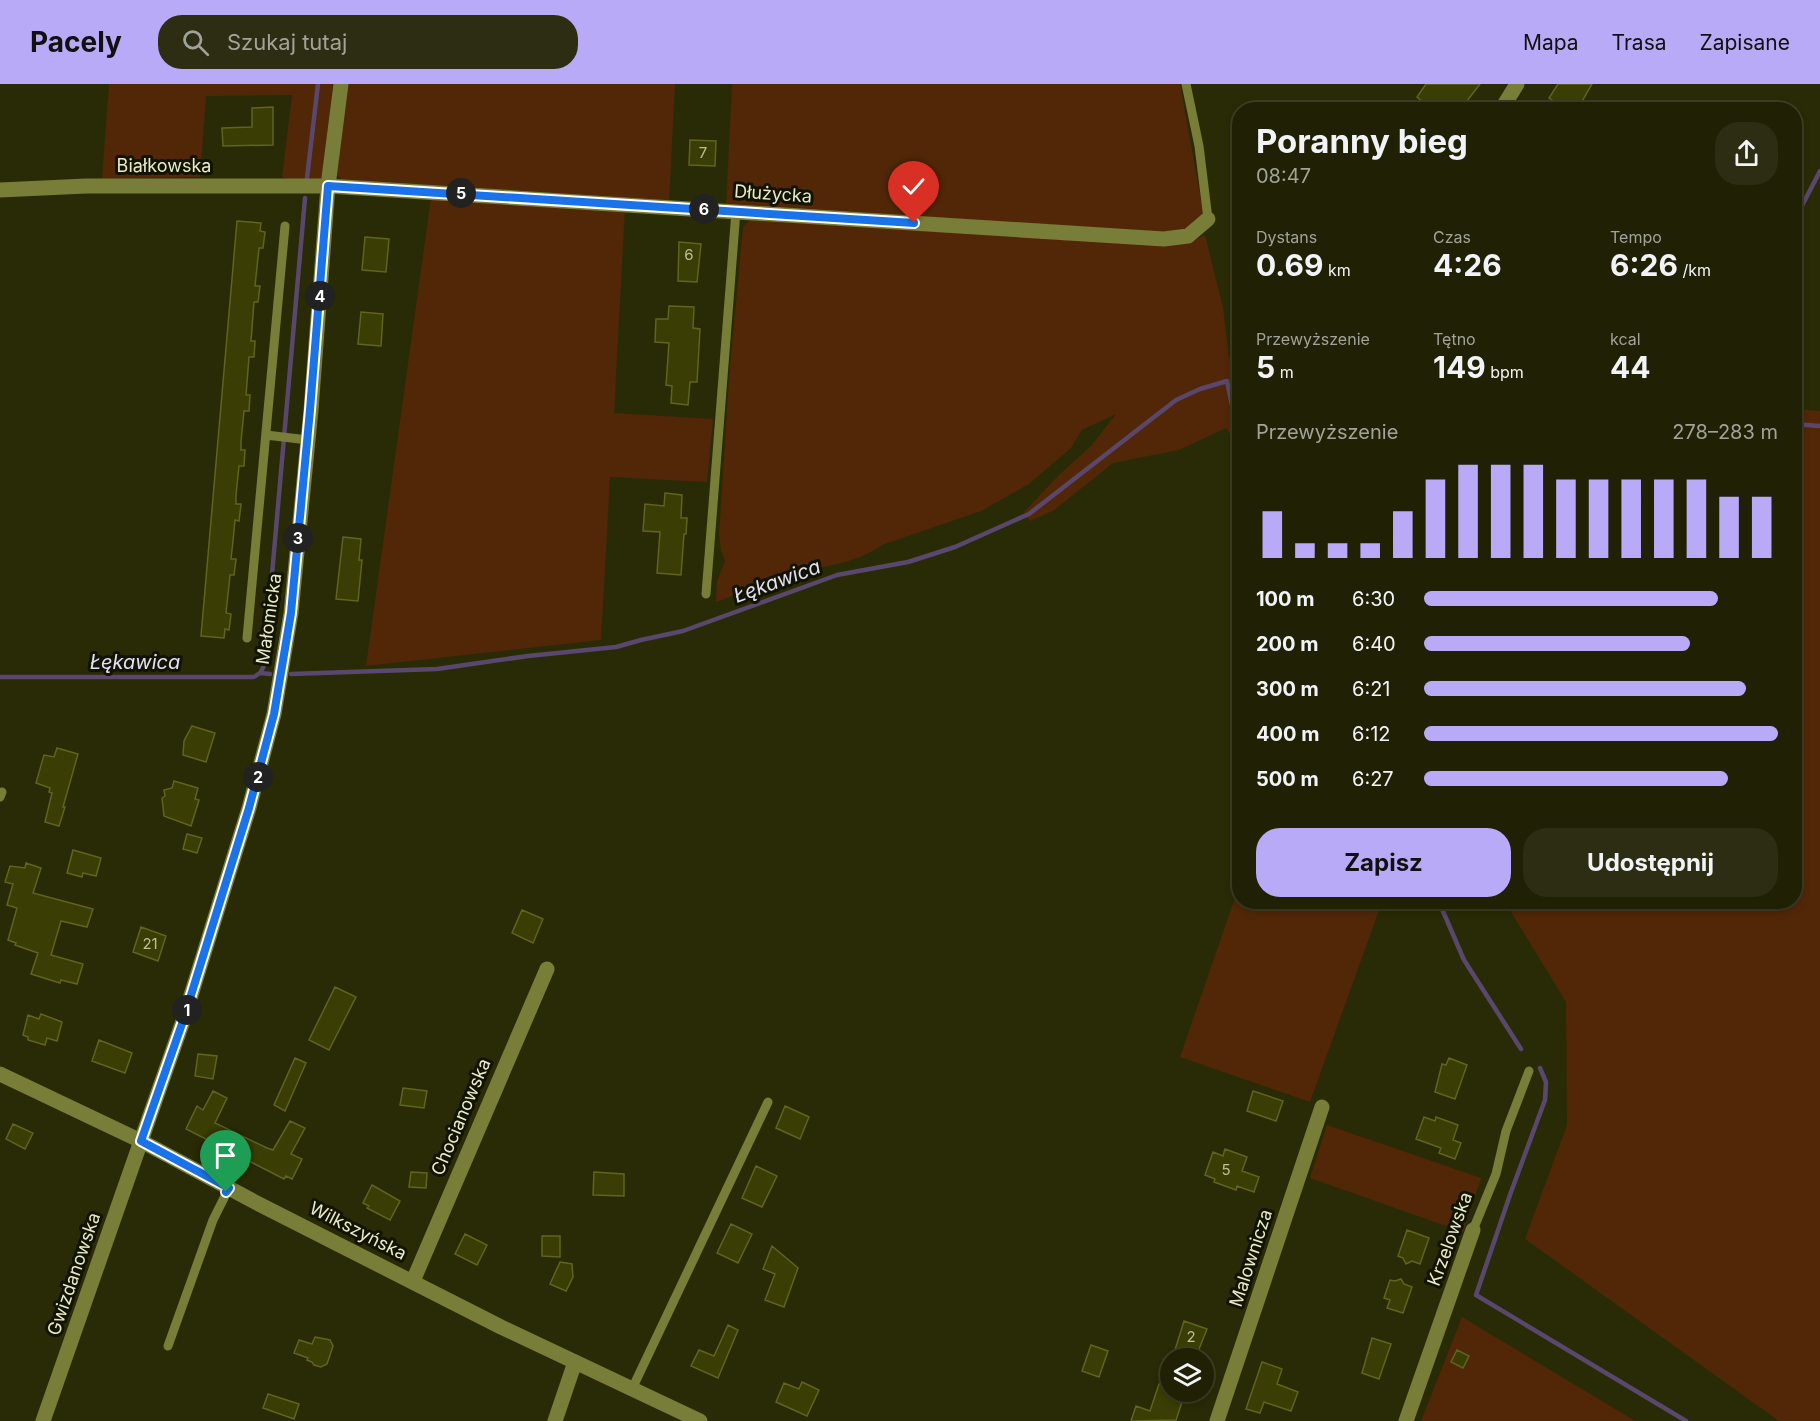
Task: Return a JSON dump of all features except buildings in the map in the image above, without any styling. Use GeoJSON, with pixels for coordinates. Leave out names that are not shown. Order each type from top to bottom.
{"type":"FeatureCollection","features":[{"type":"Feature","properties":{"kind":"street","name":"Małomicka"},"geometry":{"type":"LineString","coordinates":[[141,1141],[183,1021],[243,830],[274,714],[291,613],[302,439],[341,84]]}},
{"type":"Feature","properties":{"kind":"street"},"geometry":{"type":"LineString","coordinates":[[1506,102],[1517,84]]}},
{"type":"Feature","properties":{"kind":"street","name":"Białkowska"},"geometry":{"type":"LineString","coordinates":[[0,190],[86,186],[328,186]]}},
{"type":"Feature","properties":{"kind":"street","name":"Dłużycka"},"geometry":{"type":"LineString","coordinates":[[328,186],[1164,239],[1188,236],[1208,219]]}},
{"type":"Feature","properties":{"kind":"street","name":"Chocianowska"},"geometry":{"type":"LineString","coordinates":[[413,1281],[547,969]]}},
{"type":"Feature","properties":{"kind":"street","name":"Wilkszyńska"},"geometry":{"type":"LineString","coordinates":[[0,1074],[141,1141],[229,1188],[575,1362],[700,1421]]}},
{"type":"Feature","properties":{"kind":"street","name":"Malownicza"},"geometry":{"type":"LineString","coordinates":[[1217,1421],[1322,1107]]}},
{"type":"Feature","properties":{"kind":"street","name":"Gwizdanowska"},"geometry":{"type":"LineString","coordinates":[[43,1421],[141,1141]]}},
{"type":"Feature","properties":{"kind":"street","name":"Krzelowska"},"geometry":{"type":"LineString","coordinates":[[1406,1421],[1473,1230]]}},
{"type":"Feature","properties":{"kind":"street"},"geometry":{"type":"LineString","coordinates":[[555,1421],[575,1362]]}},
{"type":"Feature","properties":{"kind":"lane"},"geometry":{"type":"LineString","coordinates":[[1186,84],[1199,146],[1208,219]]}},
{"type":"Feature","properties":{"kind":"lane"},"geometry":{"type":"LineString","coordinates":[[706,594],[736,211]]}},
{"type":"Feature","properties":{"kind":"lane"},"geometry":{"type":"LineString","coordinates":[[247,638],[268,436],[285,226]]}},
{"type":"Feature","properties":{"kind":"lane"},"geometry":{"type":"LineString","coordinates":[[268,436],[302,439]]}},
{"type":"Feature","properties":{"kind":"lane","name":"Krzelowska"},"geometry":{"type":"LineString","coordinates":[[1473,1230],[1496,1174],[1506,1131],[1529,1071]]}},
{"type":"Feature","properties":{"kind":"lane"},"geometry":{"type":"LineString","coordinates":[[632,1389],[768,1102]]}},
{"type":"Feature","properties":{"kind":"lane"},"geometry":{"type":"LineString","coordinates":[[168,1346],[213,1220],[229,1188]]}},
{"type":"Feature","properties":{"kind":"shaded area"},"geometry":{"type":"Polygon","coordinates":[[[109,84],[333,84],[322,182],[295,181],[282,177],[292,95],[206,96],[200,177],[102,179],[109,84]]]}},
{"type":"Feature","properties":{"kind":"shaded area"},"geometry":{"type":"Polygon","coordinates":[[[345,84],[675,84],[669,201],[345,181],[337,176],[345,84]]]}},
{"type":"Feature","properties":{"kind":"shaded area"},"geometry":{"type":"Polygon","coordinates":[[[732,84],[1180,84],[1203,211],[1202,218],[1182,234],[726,206],[732,84]]]}},
{"type":"Feature","properties":{"kind":"shaded area"},"geometry":{"type":"Polygon","coordinates":[[[431,198],[625,208],[614,413],[713,419],[707,482],[610,477],[601,640],[366,666],[431,198]]]}},
{"type":"Feature","properties":{"kind":"shaded area"},"geometry":{"type":"Polygon","coordinates":[[[750,220],[1163,244],[1186,244],[1205,235],[1223,308],[1229,357],[1232,355],[1232,438],[1226,428],[1179,450],[1113,463],[1053,511],[1030,521],[1024,512],[1091,446],[1116,414],[1082,430],[1071,448],[1029,484],[981,511],[882,545],[851,560],[785,576],[716,602],[717,581],[725,561],[719,535],[729,379],[743,227],[750,220]]]}},
{"type":"Feature","properties":{"kind":"shaded area"},"geometry":{"type":"Polygon","coordinates":[[[1802,410],[1820,411],[1820,1421],[1779,1421],[1525,1239],[1567,1125],[1566,1002],[1509,909],[1802,909],[1802,410]]]}},
{"type":"Feature","properties":{"kind":"shaded area"},"geometry":{"type":"Polygon","coordinates":[[[1232,906],[1232,909],[1379,909],[1310,1102],[1180,1057],[1232,906]]]}},
{"type":"Feature","properties":{"kind":"shaded area"},"geometry":{"type":"Polygon","coordinates":[[[1327,1125],[1481,1178],[1463,1232],[1310,1178],[1327,1125]]]}},
{"type":"Feature","properties":{"kind":"shaded area"},"geometry":{"type":"Polygon","coordinates":[[[1462,1317],[1635,1421],[1421,1421],[1462,1317]]]}},
{"type":"Feature","properties":{"kind":"waterway"},"geometry":{"type":"LineString","coordinates":[[307,178],[318,84]]}},
{"type":"Feature","properties":{"kind":"waterway","name":"Łękawica"},"geometry":{"type":"LineString","coordinates":[[1802,206],[1820,171]]}},
{"type":"Feature","properties":{"kind":"waterway"},"geometry":{"type":"LineString","coordinates":[[260,673],[264,666],[305,198]]}},
{"type":"Feature","properties":{"kind":"waterway","name":"Łękawica"},"geometry":{"type":"LineString","coordinates":[[291,674],[437,669],[528,656],[616,647],[683,631],[837,575],[908,562],[955,547],[1029,514],[1176,400],[1200,389],[1227,381],[1232,406]]}},
{"type":"Feature","properties":{"kind":"waterway"},"geometry":{"type":"LineString","coordinates":[[1802,425],[1820,426]]}},
{"type":"Feature","properties":{"kind":"waterway","name":"Łękawica"},"geometry":{"type":"LineString","coordinates":[[0,677],[254,677],[260,673],[270,674]]}},
{"type":"Feature","properties":{"kind":"waterway"},"geometry":{"type":"LineString","coordinates":[[1442,909],[1464,960],[1521,1049]]}},
{"type":"Feature","properties":{"kind":"waterway"},"geometry":{"type":"LineString","coordinates":[[1540,1068],[1546,1082],[1545,1100],[1476,1295],[1686,1421]]}},
{"type":"Feature","properties":{"kind":"route"},"geometry":{"type":"LineString","coordinates":[[226,1192],[229,1188],[141,1141],[183,1021],[249,808],[274,714],[291,613],[328,186],[914,223]]}}]}
